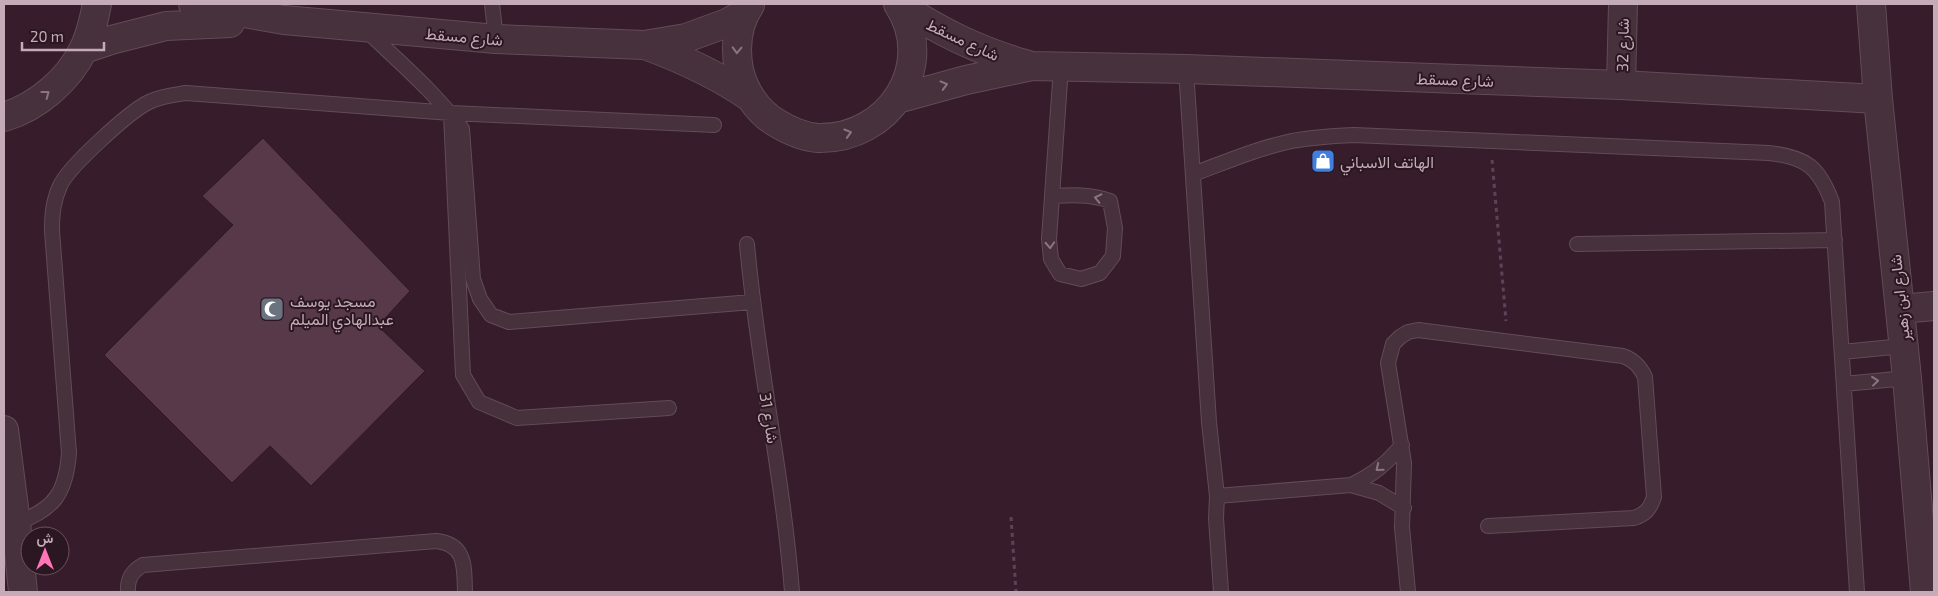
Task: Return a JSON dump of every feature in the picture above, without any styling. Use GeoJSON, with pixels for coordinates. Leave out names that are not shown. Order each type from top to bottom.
{"type":"FeatureCollection","features":[{"type":"Feature","properties":{"kind":"street"},"geometry":{"type":"LineString","coordinates":[[7,120],[54,88],[70,70],[84,49],[97,4]]}},
{"type":"Feature","properties":{"kind":"street","name":"شارع مسقط"},"geometry":{"type":"LineString","coordinates":[[193,4],[284,12],[363,27],[496,39],[644,45],[686,38],[727,23],[748,8]]}},
{"type":"Feature","properties":{"kind":"street"},"geometry":{"type":"LineString","coordinates":[[748,8],[738,34],[736,56],[741,78],[751,98],[768,118],[791,131],[817,138],[846,136],[872,124],[894,104],[908,79],[913,50],[906,17],[898,4]]}},
{"type":"Feature","properties":{"kind":"street","name":"شارع مسقط"},"geometry":{"type":"LineString","coordinates":[[898,4],[930,25],[964,43],[1032,66]]}},
{"type":"Feature","properties":{"kind":"street","name":"شارع 32"},"geometry":{"type":"LineString","coordinates":[[1622,86],[1624,4]]}},
{"type":"Feature","properties":{"kind":"street","name":"شارع ابن زهير"},"geometry":{"type":"LineString","coordinates":[[1871,4],[1878,99],[1906,378],[1927,530],[1925,592]]}},
{"type":"Feature","properties":{"kind":"street","name":"شارع مسقط"},"geometry":{"type":"LineString","coordinates":[[84,49],[130,34],[166,26],[284,12]]}},
{"type":"Feature","properties":{"kind":"street","name":"شارع مسقط"},"geometry":{"type":"LineString","coordinates":[[644,45],[700,68],[726,81],[751,98]]}},
{"type":"Feature","properties":{"kind":"street","name":"شارع مسقط"},"geometry":{"type":"LineString","coordinates":[[897,99],[966,80],[1032,66],[1186,68],[1622,86],[1878,99]]}},
{"type":"Feature","properties":{"kind":"street"},"geometry":{"type":"LineString","coordinates":[[1900,309],[1934,306]]}},
{"type":"Feature","properties":{"kind":"street"},"geometry":{"type":"LineString","coordinates":[[4,430],[10,524],[23,592]]}},
{"type":"Feature","properties":{"kind":"lane"},"geometry":{"type":"LineString","coordinates":[[492,4],[496,39]]}},
{"type":"Feature","properties":{"kind":"lane"},"geometry":{"type":"LineString","coordinates":[[363,27],[451,114],[462,129],[473,280],[480,299],[491,315],[509,322],[752,302]]}},
{"type":"Feature","properties":{"kind":"lane"},"geometry":{"type":"LineString","coordinates":[[1053,196],[1082,195],[1110,201],[1115,228],[1113,256],[1100,273],[1081,280],[1060,274],[1051,259],[1049,239],[1061,67]]}},
{"type":"Feature","properties":{"kind":"lane"},"geometry":{"type":"LineString","coordinates":[[1186,68],[1209,422],[1217,496],[1216,518],[1221,592]]}},
{"type":"Feature","properties":{"kind":"lane"},"geometry":{"type":"LineString","coordinates":[[10,524],[35,517],[50,506],[61,490],[68,473],[69,453],[52,231],[52,207],[60,184],[75,164],[131,114],[148,102],[166,96],[186,93],[451,114],[714,125]]}},
{"type":"Feature","properties":{"kind":"lane"},"geometry":{"type":"LineString","coordinates":[[451,114],[463,375],[479,402],[517,418],[669,408]]}},
{"type":"Feature","properties":{"kind":"lane"},"geometry":{"type":"LineString","coordinates":[[1193,174],[1262,149],[1292,141],[1323,136],[1354,135],[1790,156],[1810,166],[1824,182],[1832,202],[1857,592]]}},
{"type":"Feature","properties":{"kind":"lane"},"geometry":{"type":"LineString","coordinates":[[1577,244],[1835,240]]}},
{"type":"Feature","properties":{"kind":"lane","name":"شارع 31"},"geometry":{"type":"LineString","coordinates":[[747,244],[752,302],[788,533],[792,592]]}},
{"type":"Feature","properties":{"kind":"lane"},"geometry":{"type":"LineString","coordinates":[[1408,592],[1402,527],[1404,463],[1388,362],[1393,344],[1408,332],[1418,330],[1623,356],[1633,360],[1640,367],[1645,377],[1654,497],[1651,506],[1644,514],[1634,518],[1488,526]]}},
{"type":"Feature","properties":{"kind":"lane"},"geometry":{"type":"LineString","coordinates":[[1842,352],[1903,346]]}},
{"type":"Feature","properties":{"kind":"lane"},"geometry":{"type":"LineString","coordinates":[[1844,384],[1906,378]]}},
{"type":"Feature","properties":{"kind":"lane"},"geometry":{"type":"LineString","coordinates":[[1217,496],[1351,485],[1380,469],[1402,445]]}},
{"type":"Feature","properties":{"kind":"lane"},"geometry":{"type":"LineString","coordinates":[[1351,485],[1379,493],[1404,508]]}},
{"type":"Feature","properties":{"kind":"lane"},"geometry":{"type":"LineString","coordinates":[[128,592],[130,578],[135,570],[143,565],[436,541],[446,542],[455,547],[461,555],[464,564],[465,592]]}},
{"type":"Feature","properties":{"kind":"path"},"geometry":{"type":"LineString","coordinates":[[1490,141],[1508,341]]}},
{"type":"Feature","properties":{"kind":"path"},"geometry":{"type":"LineString","coordinates":[[1011,517],[1016,592]]}},
{"type":"Feature","properties":{"kind":"building","name":"مسجد يوسف عبدالهادي الميلم"},"geometry":{"type":"Polygon","coordinates":[[[263,138],[410,291],[378,326],[425,371],[311,486],[270,446],[232,483],[104,355],[233,225],[202,196],[263,138]]]}},
{"type":"Feature","properties":{"kind":"place","name":"الهاتف الاسباني"},"geometry":{"type":"Point","coordinates":[1323,161]}},
{"type":"Feature","properties":{"kind":"place","name":"مسجد يوسف عبدالهادي الميلم"},"geometry":{"type":"Point","coordinates":[272,309]}}]}
